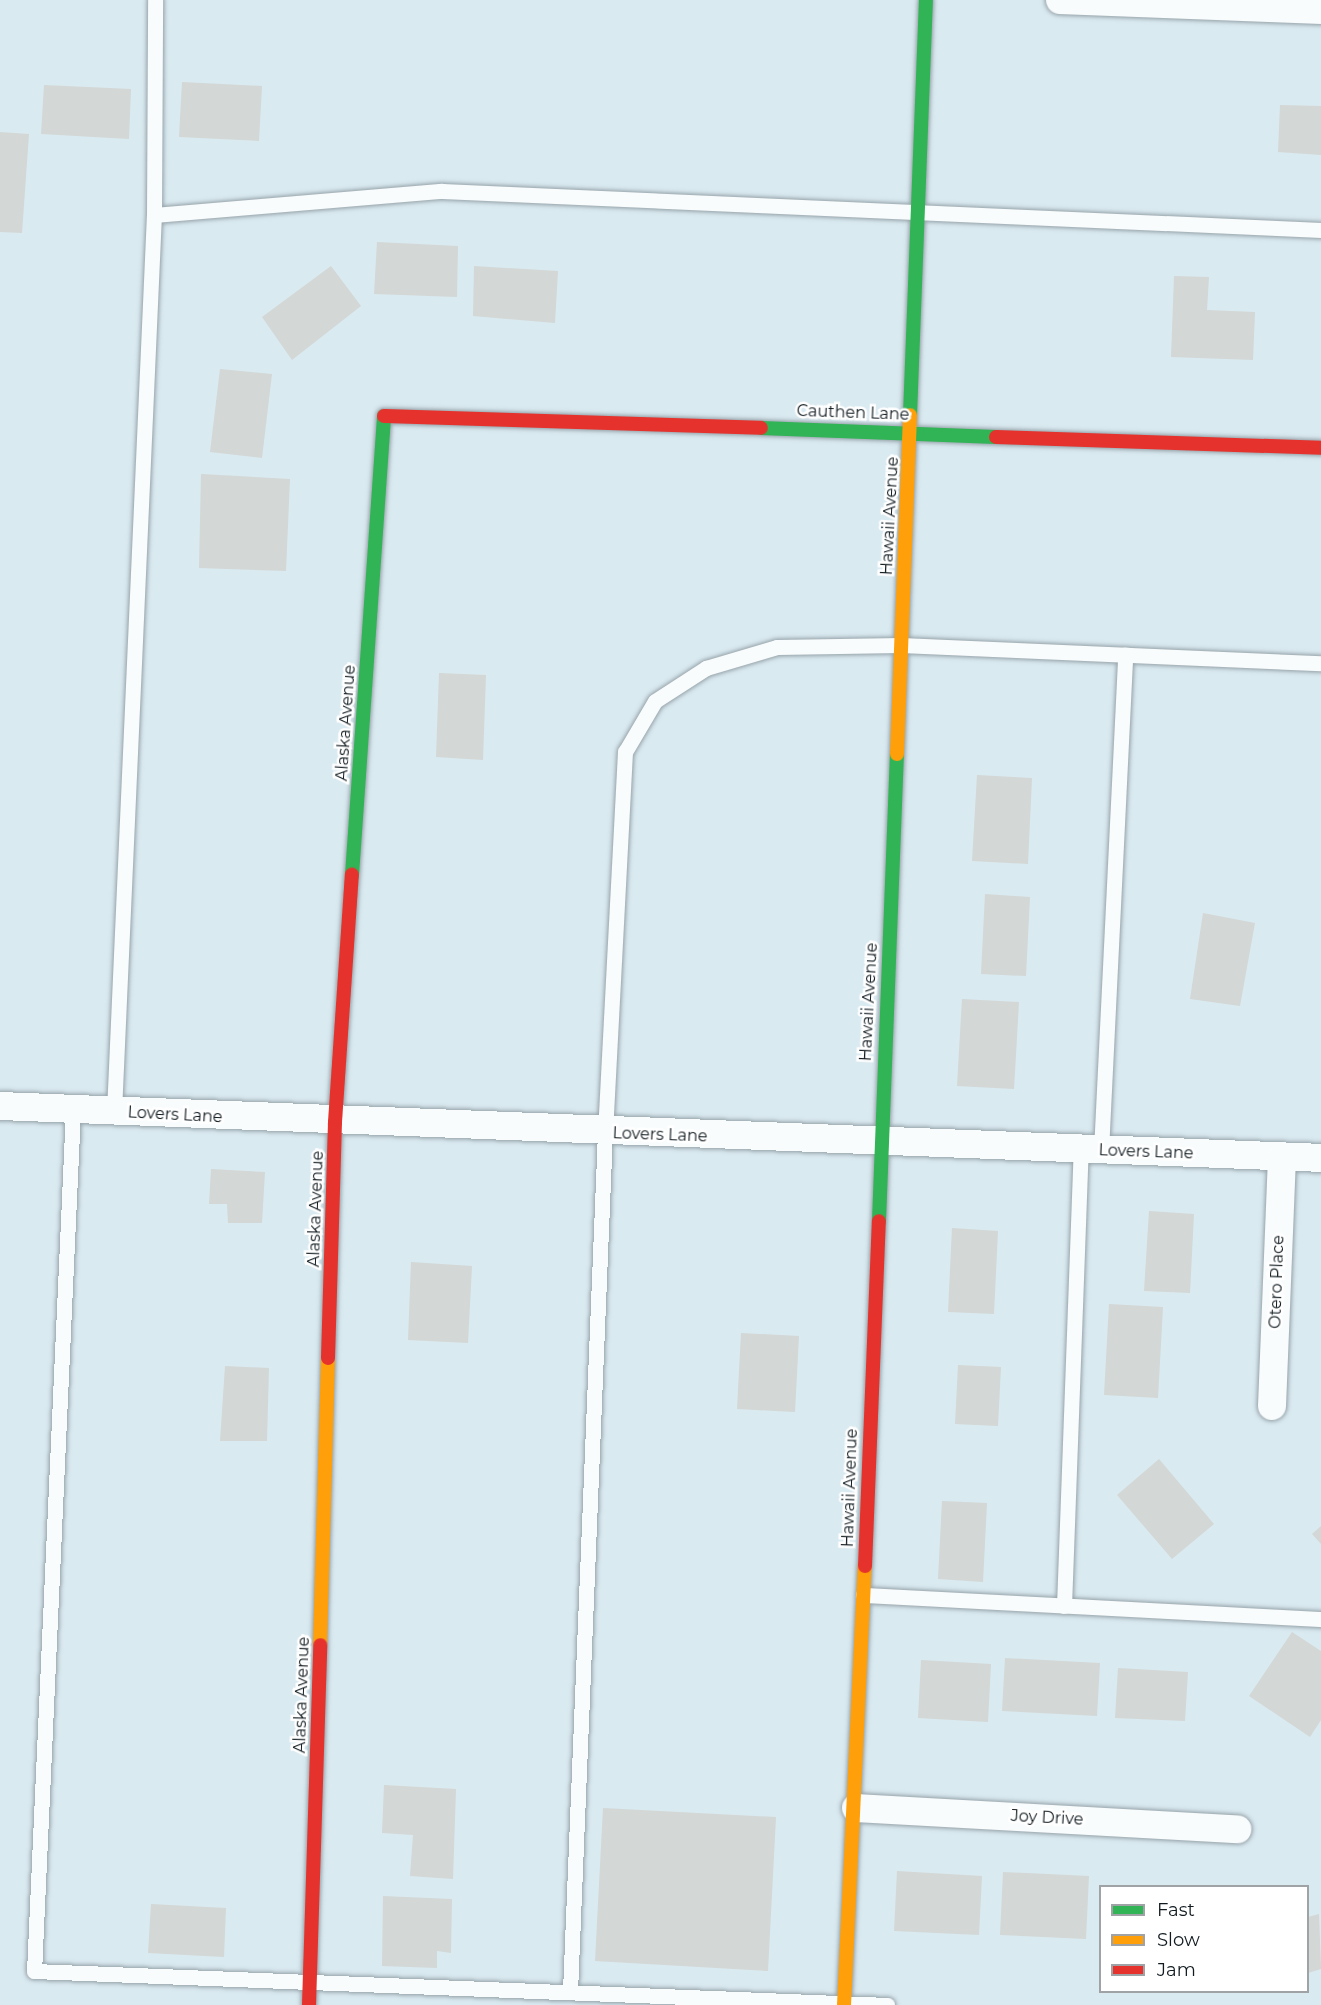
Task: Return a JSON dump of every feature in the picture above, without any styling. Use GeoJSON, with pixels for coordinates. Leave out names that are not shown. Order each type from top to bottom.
{"type":"FeatureCollection","features":[{"type":"Feature","properties":{"kind":"street","name":"Hawaii Avenue"},"geometry":{"type":"LineString","coordinates":[[844,2004],[856,1808],[879,1143],[911,431],[926,0]]}},
{"type":"Feature","properties":{"kind":"street"},"geometry":{"type":"LineString","coordinates":[[1060,0],[1321,10]]}},
{"type":"Feature","properties":{"kind":"street","name":"Cauthen Lane"},"geometry":{"type":"LineString","coordinates":[[384,415],[911,431],[1321,448]]}},
{"type":"Feature","properties":{"kind":"street","name":"Alaska Avenue"},"geometry":{"type":"LineString","coordinates":[[309,2005],[335,1122],[384,415]]}},
{"type":"Feature","properties":{"kind":"street","name":"Lovers Lane"},"geometry":{"type":"LineString","coordinates":[[0,1106],[335,1122],[1321,1158]]}},
{"type":"Feature","properties":{"kind":"street","name":"Otero Place"},"geometry":{"type":"LineString","coordinates":[[1272,1406],[1282,1157]]}},
{"type":"Feature","properties":{"kind":"street","name":"Joy Drive"},"geometry":{"type":"LineString","coordinates":[[856,1808],[1237,1829]]}},
{"type":"Feature","properties":{"kind":"lane"},"geometry":{"type":"LineString","coordinates":[[114,1112],[154,215],[155,0]]}},
{"type":"Feature","properties":{"kind":"lane"},"geometry":{"type":"LineString","coordinates":[[154,215],[442,191],[918,214],[1321,230]]}},
{"type":"Feature","properties":{"kind":"lane"},"geometry":{"type":"LineString","coordinates":[[570,1992],[605,1132],[625,752],[655,701],[706,668],[777,647],[901,645],[1321,663]]}},
{"type":"Feature","properties":{"kind":"lane"},"geometry":{"type":"LineString","coordinates":[[1064,1606],[1091,1150],[1125,655]]}},
{"type":"Feature","properties":{"kind":"lane"},"geometry":{"type":"LineString","coordinates":[[73,1110],[34,1971],[886,2005]]}},
{"type":"Feature","properties":{"kind":"lane"},"geometry":{"type":"LineString","coordinates":[[863,1595],[1321,1619]]}},
{"type":"Feature","properties":{"kind":"building"},"geometry":{"type":"Polygon","coordinates":[[[182,82],[262,86],[259,141],[179,137],[182,82]]]}},
{"type":"Feature","properties":{"kind":"building"},"geometry":{"type":"Polygon","coordinates":[[[44,85],[131,89],[129,139],[41,134],[44,85]]]}},
{"type":"Feature","properties":{"kind":"building"},"geometry":{"type":"Polygon","coordinates":[[[1280,105],[1321,106],[1321,155],[1278,152],[1280,105]]]}},
{"type":"Feature","properties":{"kind":"building"},"geometry":{"type":"Polygon","coordinates":[[[0,132],[29,134],[22,233],[0,232],[0,132]]]}},
{"type":"Feature","properties":{"kind":"building"},"geometry":{"type":"Polygon","coordinates":[[[377,242],[458,246],[457,297],[374,294],[377,242]]]}},
{"type":"Feature","properties":{"kind":"building"},"geometry":{"type":"Polygon","coordinates":[[[331,266],[361,306],[292,360],[262,317],[331,266]]]}},
{"type":"Feature","properties":{"kind":"building"},"geometry":{"type":"Polygon","coordinates":[[[474,266],[558,271],[555,323],[473,316],[474,266]]]}},
{"type":"Feature","properties":{"kind":"building"},"geometry":{"type":"Polygon","coordinates":[[[1174,276],[1209,277],[1207,310],[1255,312],[1253,360],[1171,357],[1174,276]]]}},
{"type":"Feature","properties":{"kind":"building"},"geometry":{"type":"Polygon","coordinates":[[[220,369],[272,374],[262,458],[210,452],[220,369]]]}},
{"type":"Feature","properties":{"kind":"building"},"geometry":{"type":"Polygon","coordinates":[[[201,474],[290,479],[286,571],[199,568],[201,474]]]}},
{"type":"Feature","properties":{"kind":"building"},"geometry":{"type":"Polygon","coordinates":[[[439,673],[486,675],[483,760],[436,757],[439,673]]]}},
{"type":"Feature","properties":{"kind":"building"},"geometry":{"type":"Polygon","coordinates":[[[977,775],[1032,778],[1028,864],[972,861],[977,775]]]}},
{"type":"Feature","properties":{"kind":"building"},"geometry":{"type":"Polygon","coordinates":[[[985,894],[1030,897],[1026,976],[981,974],[985,894]]]}},
{"type":"Feature","properties":{"kind":"building"},"geometry":{"type":"Polygon","coordinates":[[[1203,913],[1255,923],[1240,1006],[1190,999],[1203,913]]]}},
{"type":"Feature","properties":{"kind":"building"},"geometry":{"type":"Polygon","coordinates":[[[962,999],[1019,1002],[1014,1089],[957,1086],[962,999]]]}},
{"type":"Feature","properties":{"kind":"building"},"geometry":{"type":"Polygon","coordinates":[[[211,1169],[265,1172],[262,1223],[228,1223],[227,1204],[209,1204],[211,1169]]]}},
{"type":"Feature","properties":{"kind":"building"},"geometry":{"type":"Polygon","coordinates":[[[1149,1211],[1194,1214],[1190,1293],[1144,1291],[1149,1211]]]}},
{"type":"Feature","properties":{"kind":"building"},"geometry":{"type":"Polygon","coordinates":[[[952,1228],[998,1231],[994,1314],[948,1312],[952,1228]]]}},
{"type":"Feature","properties":{"kind":"building"},"geometry":{"type":"Polygon","coordinates":[[[411,1262],[472,1266],[468,1343],[408,1340],[411,1262]]]}},
{"type":"Feature","properties":{"kind":"building"},"geometry":{"type":"Polygon","coordinates":[[[1109,1304],[1163,1307],[1158,1398],[1104,1395],[1109,1304]]]}},
{"type":"Feature","properties":{"kind":"building"},"geometry":{"type":"Polygon","coordinates":[[[741,1333],[799,1336],[795,1412],[737,1409],[741,1333]]]}},
{"type":"Feature","properties":{"kind":"building"},"geometry":{"type":"Polygon","coordinates":[[[958,1365],[1001,1367],[998,1426],[955,1424],[958,1365]]]}},
{"type":"Feature","properties":{"kind":"building"},"geometry":{"type":"Polygon","coordinates":[[[225,1366],[269,1368],[267,1441],[220,1441],[225,1366]]]}},
{"type":"Feature","properties":{"kind":"building"},"geometry":{"type":"Polygon","coordinates":[[[1159,1459],[1214,1524],[1172,1559],[1117,1495],[1159,1459]]]}},
{"type":"Feature","properties":{"kind":"building"},"geometry":{"type":"Polygon","coordinates":[[[942,1501],[987,1503],[983,1582],[938,1579],[942,1501]]]}},
{"type":"Feature","properties":{"kind":"building"},"geometry":{"type":"Polygon","coordinates":[[[1321,1526],[1321,1544],[1312,1534],[1321,1526]]]}},
{"type":"Feature","properties":{"kind":"building"},"geometry":{"type":"Polygon","coordinates":[[[1292,1632],[1321,1651],[1321,1720],[1310,1737],[1249,1696],[1292,1632]]]}},
{"type":"Feature","properties":{"kind":"building"},"geometry":{"type":"Polygon","coordinates":[[[1005,1658],[1100,1663],[1097,1716],[1002,1711],[1005,1658]]]}},
{"type":"Feature","properties":{"kind":"building"},"geometry":{"type":"Polygon","coordinates":[[[921,1660],[991,1664],[988,1722],[918,1718],[921,1660]]]}},
{"type":"Feature","properties":{"kind":"building"},"geometry":{"type":"Polygon","coordinates":[[[1118,1668],[1188,1672],[1185,1721],[1115,1718],[1118,1668]]]}},
{"type":"Feature","properties":{"kind":"building"},"geometry":{"type":"Polygon","coordinates":[[[384,1785],[456,1789],[453,1879],[410,1876],[413,1835],[382,1833],[384,1785]]]}},
{"type":"Feature","properties":{"kind":"building"},"geometry":{"type":"Polygon","coordinates":[[[603,1808],[776,1817],[768,1971],[595,1961],[603,1808]]]}},
{"type":"Feature","properties":{"kind":"building"},"geometry":{"type":"Polygon","coordinates":[[[897,1871],[982,1876],[979,1935],[894,1931],[897,1871]]]}},
{"type":"Feature","properties":{"kind":"building"},"geometry":{"type":"Polygon","coordinates":[[[1003,1872],[1089,1876],[1086,1939],[1000,1935],[1003,1872]]]}},
{"type":"Feature","properties":{"kind":"building"},"geometry":{"type":"Polygon","coordinates":[[[383,1896],[452,1899],[451,1953],[437,1951],[437,1968],[382,1966],[383,1896]]]}},
{"type":"Feature","properties":{"kind":"building"},"geometry":{"type":"Polygon","coordinates":[[[151,1904],[226,1908],[224,1957],[148,1953],[151,1904]]]}},
{"type":"Feature","properties":{"kind":"building"},"geometry":{"type":"Polygon","coordinates":[[[1319,1914],[1321,1969],[1309,1973],[1309,1917],[1319,1914]]]}},
{"type":"Feature","properties":{"kind":"traffic: fast"},"geometry":{"type":"LineString","coordinates":[[910,415],[926,0]]}},
{"type":"Feature","properties":{"kind":"traffic: fast"},"geometry":{"type":"LineString","coordinates":[[352,875],[384,416]]}},
{"type":"Feature","properties":{"kind":"traffic: fast"},"geometry":{"type":"LineString","coordinates":[[761,428],[996,437]]}},
{"type":"Feature","properties":{"kind":"traffic: fast"},"geometry":{"type":"LineString","coordinates":[[879,1221],[897,754]]}},
{"type":"Feature","properties":{"kind":"traffic: slow"},"geometry":{"type":"LineString","coordinates":[[897,754],[910,415]]}},
{"type":"Feature","properties":{"kind":"traffic: slow"},"geometry":{"type":"LineString","coordinates":[[320,1645],[328,1358]]}},
{"type":"Feature","properties":{"kind":"traffic: slow"},"geometry":{"type":"LineString","coordinates":[[844,2005],[865,1566]]}},
{"type":"Feature","properties":{"kind":"traffic: jam"},"geometry":{"type":"LineString","coordinates":[[384,416],[761,428]]}},
{"type":"Feature","properties":{"kind":"traffic: jam"},"geometry":{"type":"LineString","coordinates":[[996,437],[1321,448]]}},
{"type":"Feature","properties":{"kind":"traffic: jam"},"geometry":{"type":"LineString","coordinates":[[328,1358],[335,1122],[352,875]]}},
{"type":"Feature","properties":{"kind":"traffic: jam"},"geometry":{"type":"LineString","coordinates":[[865,1566],[879,1221]]}},
{"type":"Feature","properties":{"kind":"traffic: jam"},"geometry":{"type":"LineString","coordinates":[[309,2005],[320,1645]]}}]}
